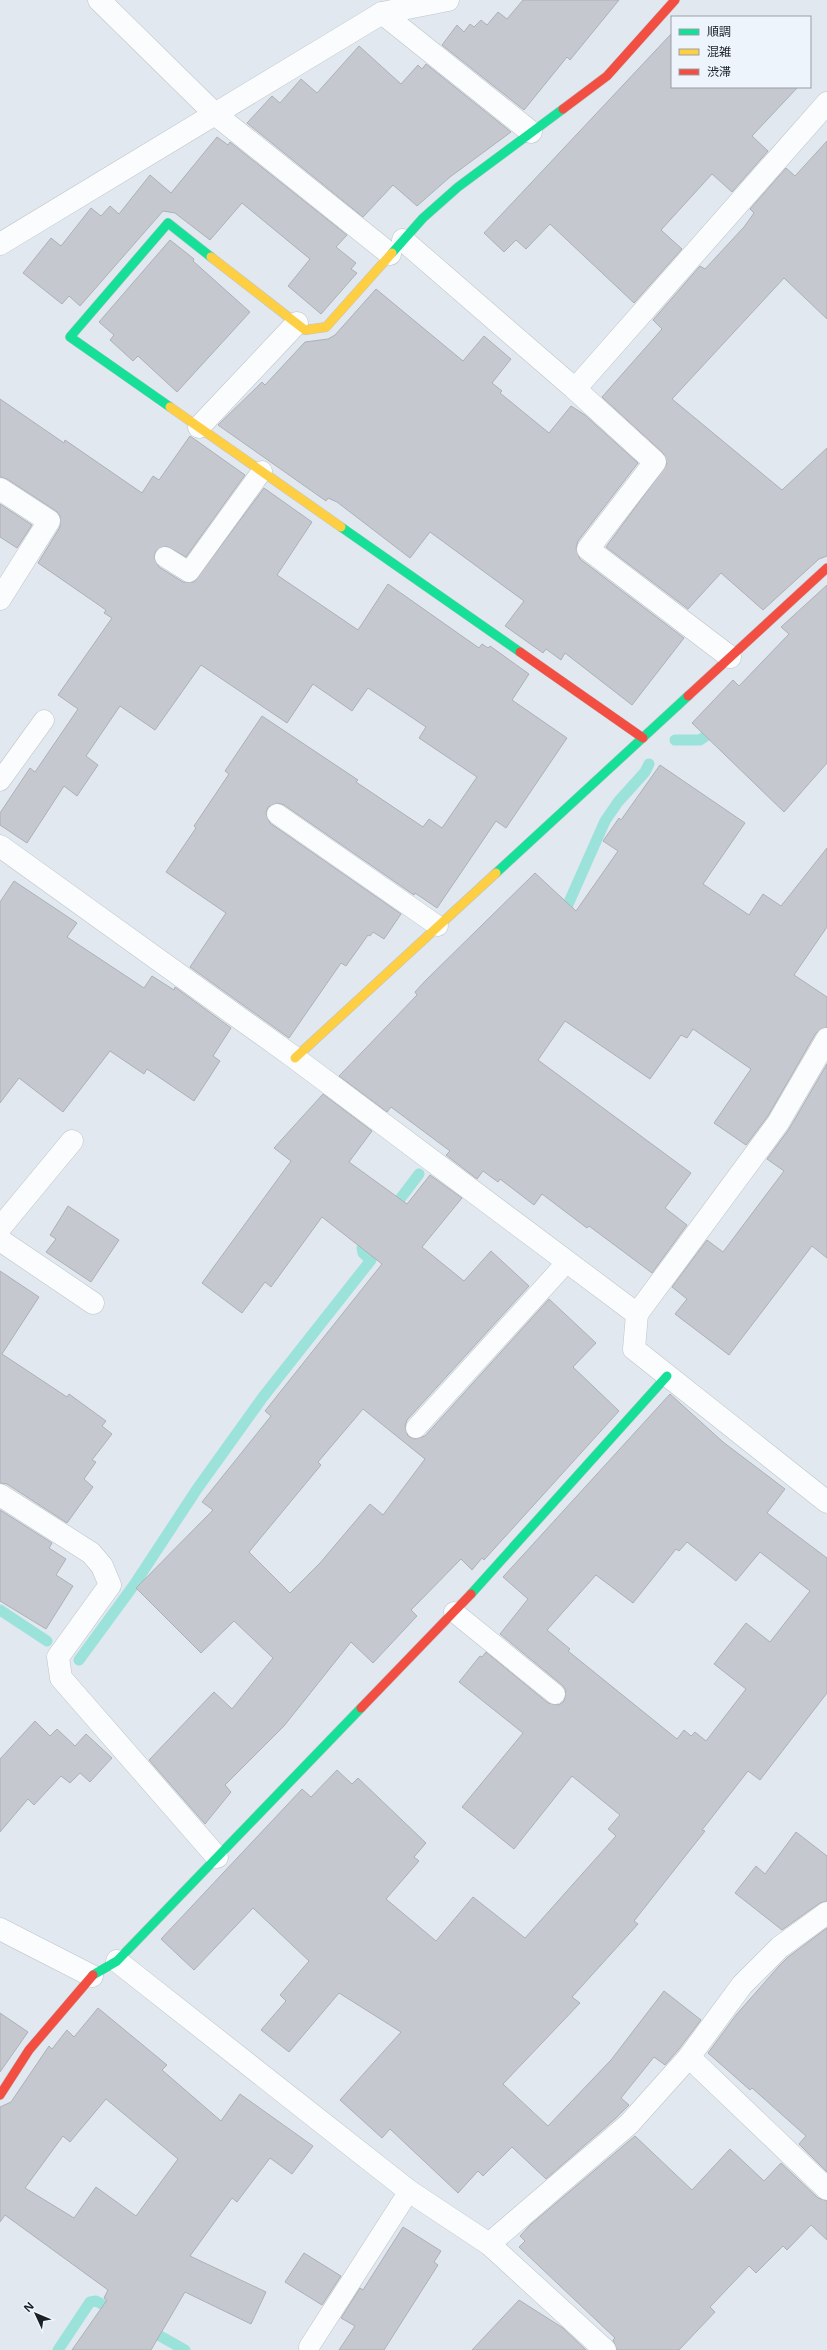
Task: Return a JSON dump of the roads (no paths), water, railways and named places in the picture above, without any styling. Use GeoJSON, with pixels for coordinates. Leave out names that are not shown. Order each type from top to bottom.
{"type":"FeatureCollection","features":[{"type":"Feature","properties":{"kind":"street"},"geometry":{"type":"LineString","coordinates":[[0,244],[382,13],[448,0]]}},
{"type":"Feature","properties":{"kind":"street"},"geometry":{"type":"LineString","coordinates":[[643,738],[70,337],[168,223],[305,330],[326,327],[422,218],[458,187],[607,76],[675,0]]}},
{"type":"Feature","properties":{"kind":"street"},"geometry":{"type":"LineString","coordinates":[[101,1],[215,114],[397,247],[575,389],[655,462],[588,549],[730,657]]}},
{"type":"Feature","properties":{"kind":"street"},"geometry":{"type":"LineString","coordinates":[[382,13],[531,132]]}},
{"type":"Feature","properties":{"kind":"street"},"geometry":{"type":"LineString","coordinates":[[575,389],[827,103]]}},
{"type":"Feature","properties":{"kind":"street"},"geometry":{"type":"LineString","coordinates":[[199,427],[297,323]]}},
{"type":"Feature","properties":{"kind":"street"},"geometry":{"type":"LineString","coordinates":[[0,490],[49,521],[0,599]]}},
{"type":"Feature","properties":{"kind":"street"},"geometry":{"type":"LineString","coordinates":[[295,1058],[827,568]]}},
{"type":"Feature","properties":{"kind":"street"},"geometry":{"type":"LineString","coordinates":[[5,857],[295,1058],[637,1314]]}},
{"type":"Feature","properties":{"kind":"street"},"geometry":{"type":"LineString","coordinates":[[827,1039],[778,1123],[637,1314],[634,1349],[827,1502]]}},
{"type":"Feature","properties":{"kind":"street"},"geometry":{"type":"LineString","coordinates":[[0,1228],[72,1141]]}},
{"type":"Feature","properties":{"kind":"street"},"geometry":{"type":"LineString","coordinates":[[0,1240],[93,1303]]}},
{"type":"Feature","properties":{"kind":"street"},"geometry":{"type":"LineString","coordinates":[[0,2095],[29,2050],[92,1976],[117,1961],[454,1612],[667,1376]]}},
{"type":"Feature","properties":{"kind":"street"},"geometry":{"type":"LineString","coordinates":[[0,1495],[91,1553],[102,1566],[110,1585],[58,1657],[61,1678],[217,1857]]}},
{"type":"Feature","properties":{"kind":"street"},"geometry":{"type":"LineString","coordinates":[[489,2244],[629,2124],[689,2057],[742,1985],[780,1947],[827,1913]]}},
{"type":"Feature","properties":{"kind":"street"},"geometry":{"type":"LineString","coordinates":[[0,1929],[92,1976]]}},
{"type":"Feature","properties":{"kind":"street"},"geometry":{"type":"LineString","coordinates":[[117,1961],[409,2191],[489,2244],[605,2350]]}},
{"type":"Feature","properties":{"kind":"street"},"geometry":{"type":"LineString","coordinates":[[689,2057],[827,2189]]}},
{"type":"Feature","properties":{"kind":"lane"},"geometry":{"type":"LineString","coordinates":[[165,557],[189,572],[262,471]]}},
{"type":"Feature","properties":{"kind":"lane"},"geometry":{"type":"LineString","coordinates":[[0,781],[44,720]]}},
{"type":"Feature","properties":{"kind":"lane"},"geometry":{"type":"LineString","coordinates":[[277,814],[438,926]]}},
{"type":"Feature","properties":{"kind":"lane"},"geometry":{"type":"LineString","coordinates":[[416,1428],[567,1262]]}},
{"type":"Feature","properties":{"kind":"lane"},"geometry":{"type":"LineString","coordinates":[[454,1612],[555,1694]]}},
{"type":"Feature","properties":{"kind":"lane"},"geometry":{"type":"LineString","coordinates":[[309,2347],[409,2191]]}},
{"type":"Feature","properties":{"kind":"waterway"},"geometry":{"type":"LineString","coordinates":[[675,740],[700,740],[718,727]]}},
{"type":"Feature","properties":{"kind":"waterway"},"geometry":{"type":"LineString","coordinates":[[562,918],[605,821],[618,802],[645,772],[649,764]]}},
{"type":"Feature","properties":{"kind":"waterway"},"geometry":{"type":"LineString","coordinates":[[391,1211],[419,1174]]}},
{"type":"Feature","properties":{"kind":"waterway"},"geometry":{"type":"LineString","coordinates":[[79,1660],[134,1585],[197,1489],[263,1397],[371,1260],[363,1253],[362,1248],[371,1237]]}},
{"type":"Feature","properties":{"kind":"waterway"},"geometry":{"type":"LineString","coordinates":[[0,1610],[47,1641]]}},
{"type":"Feature","properties":{"kind":"waterway"},"geometry":{"type":"LineString","coordinates":[[58,2350],[90,2302],[96,2301],[117,2312]]}},
{"type":"Feature","properties":{"kind":"waterway"},"geometry":{"type":"LineString","coordinates":[[146,2328],[185,2350]]}}]}
